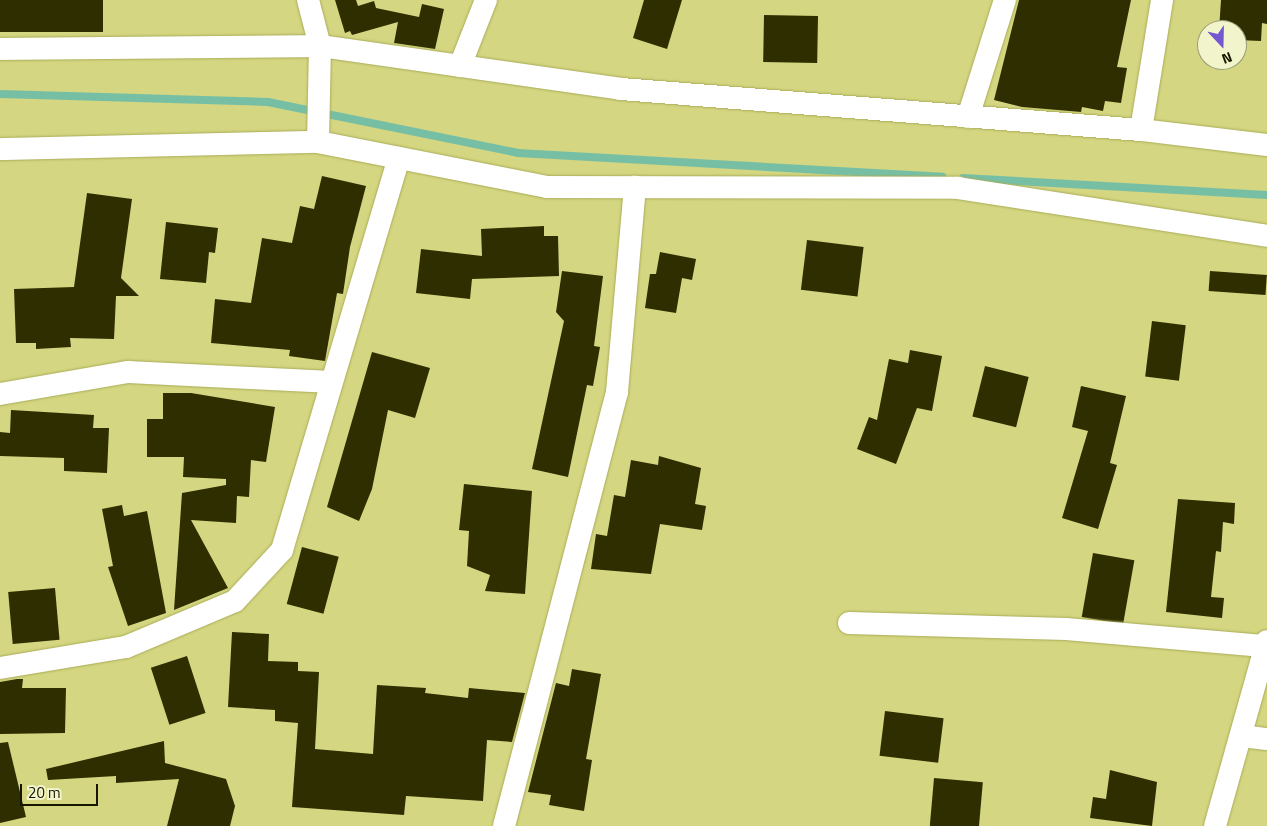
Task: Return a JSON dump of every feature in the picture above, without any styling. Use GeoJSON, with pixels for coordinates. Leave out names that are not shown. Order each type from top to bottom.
{"type":"FeatureCollection","features":[{"type":"Feature","properties":{"kind":"street"},"geometry":{"type":"LineString","coordinates":[[308,0],[320,56],[318,136]]}},
{"type":"Feature","properties":{"kind":"street"},"geometry":{"type":"LineString","coordinates":[[460,66],[486,0]]}},
{"type":"Feature","properties":{"kind":"street"},"geometry":{"type":"LineString","coordinates":[[968,116],[1005,0]]}},
{"type":"Feature","properties":{"kind":"street"},"geometry":{"type":"LineString","coordinates":[[1141,130],[1162,0]]}},
{"type":"Feature","properties":{"kind":"street"},"geometry":{"type":"LineString","coordinates":[[0,50],[320,56],[460,66],[621,89],[1141,130],[1267,145]]}},
{"type":"Feature","properties":{"kind":"street"},"geometry":{"type":"LineString","coordinates":[[0,149],[318,136],[399,158],[547,187],[958,188],[1267,236]]}},
{"type":"Feature","properties":{"kind":"street"},"geometry":{"type":"LineString","coordinates":[[0,668],[126,647],[235,602],[282,550],[399,158]]}},
{"type":"Feature","properties":{"kind":"street"},"geometry":{"type":"LineString","coordinates":[[504,826],[617,392],[635,187]]}},
{"type":"Feature","properties":{"kind":"street"},"geometry":{"type":"LineString","coordinates":[[0,394],[128,372],[332,382]]}},
{"type":"Feature","properties":{"kind":"street"},"geometry":{"type":"LineString","coordinates":[[849,623],[1066,629],[1266,644],[1242,736],[1215,826]]}},
{"type":"Feature","properties":{"kind":"street"},"geometry":{"type":"LineString","coordinates":[[1242,736],[1267,739]]}},
{"type":"Feature","properties":{"kind":"building"},"geometry":{"type":"Polygon","coordinates":[[[0,0],[103,0],[103,32],[0,32],[0,0]]]}},
{"type":"Feature","properties":{"kind":"building"},"geometry":{"type":"Polygon","coordinates":[[[335,0],[356,0],[358,6],[374,1],[376,8],[419,17],[422,4],[444,9],[435,49],[394,43],[398,22],[352,35],[350,31],[345,33],[335,0]]]}},
{"type":"Feature","properties":{"kind":"building"},"geometry":{"type":"Polygon","coordinates":[[[644,0],[682,0],[667,49],[633,38],[644,0]]]}},
{"type":"Feature","properties":{"kind":"building"},"geometry":{"type":"Polygon","coordinates":[[[1019,0],[1131,0],[1117,67],[1127,68],[1121,103],[1105,101],[1103,111],[1082,107],[1081,112],[1022,107],[994,100],[1019,0]]]}},
{"type":"Feature","properties":{"kind":"building"},"geometry":{"type":"Polygon","coordinates":[[[1221,0],[1267,0],[1267,24],[1262,23],[1261,41],[1247,40],[1247,20],[1220,20],[1221,0]]]}},
{"type":"Feature","properties":{"kind":"building"},"geometry":{"type":"Polygon","coordinates":[[[764,15],[818,16],[817,63],[763,62],[764,15]]]}},
{"type":"Feature","properties":{"kind":"building"},"geometry":{"type":"Polygon","coordinates":[[[322,176],[366,186],[350,247],[343,294],[337,293],[325,361],[289,356],[290,350],[211,343],[215,299],[251,303],[262,238],[292,243],[300,206],[314,209],[322,176]]]}},
{"type":"Feature","properties":{"kind":"building"},"geometry":{"type":"Polygon","coordinates":[[[87,193],[132,199],[121,278],[139,296],[116,296],[114,339],[70,338],[71,347],[36,349],[36,343],[16,343],[14,289],[74,287],[87,193]]]}},
{"type":"Feature","properties":{"kind":"building"},"geometry":{"type":"Polygon","coordinates":[[[166,222],[218,228],[215,253],[209,252],[206,283],[160,279],[166,222]]]}},
{"type":"Feature","properties":{"kind":"building"},"geometry":{"type":"Polygon","coordinates":[[[544,226],[544,236],[558,236],[559,276],[472,279],[470,299],[416,293],[421,249],[482,256],[481,229],[544,226]]]}},
{"type":"Feature","properties":{"kind":"building"},"geometry":{"type":"Polygon","coordinates":[[[807,240],[864,247],[857,297],[801,290],[807,240]]]}},
{"type":"Feature","properties":{"kind":"building"},"geometry":{"type":"Polygon","coordinates":[[[660,252],[696,259],[692,280],[682,278],[676,313],[645,308],[650,274],[656,274],[660,252]]]}},
{"type":"Feature","properties":{"kind":"building"},"geometry":{"type":"Polygon","coordinates":[[[562,271],[603,276],[594,346],[600,347],[593,386],[587,385],[568,477],[532,469],[564,321],[556,312],[562,271]]]}},
{"type":"Feature","properties":{"kind":"building"},"geometry":{"type":"Polygon","coordinates":[[[1210,271],[1267,275],[1265,295],[1209,291],[1210,271]]]}},
{"type":"Feature","properties":{"kind":"building"},"geometry":{"type":"Polygon","coordinates":[[[1152,321],[1186,325],[1179,381],[1145,377],[1152,321]]]}},
{"type":"Feature","properties":{"kind":"building"},"geometry":{"type":"Polygon","coordinates":[[[910,350],[942,356],[932,411],[917,408],[896,464],[857,449],[869,417],[877,420],[889,359],[908,363],[910,350]]]}},
{"type":"Feature","properties":{"kind":"building"},"geometry":{"type":"Polygon","coordinates":[[[372,352],[430,368],[415,418],[388,410],[372,489],[359,521],[327,507],[372,352]]]}},
{"type":"Feature","properties":{"kind":"building"},"geometry":{"type":"Polygon","coordinates":[[[985,366],[1029,377],[1016,427],[972,416],[985,366]]]}},
{"type":"Feature","properties":{"kind":"building"},"geometry":{"type":"Polygon","coordinates":[[[1081,386],[1126,396],[1110,463],[1117,465],[1098,529],[1062,518],[1088,431],[1072,427],[1081,386]]]}},
{"type":"Feature","properties":{"kind":"building"},"geometry":{"type":"Polygon","coordinates":[[[163,393],[191,393],[275,407],[266,462],[251,460],[249,497],[237,496],[236,523],[191,520],[228,588],[174,610],[182,493],[226,485],[226,479],[183,477],[184,457],[147,457],[147,419],[163,419],[163,393]]]}},
{"type":"Feature","properties":{"kind":"building"},"geometry":{"type":"Polygon","coordinates":[[[11,410],[94,415],[93,428],[109,428],[107,473],[64,471],[64,458],[0,456],[0,432],[10,433],[11,410]]]}},
{"type":"Feature","properties":{"kind":"building"},"geometry":{"type":"Polygon","coordinates":[[[659,456],[701,468],[695,504],[706,506],[702,530],[660,524],[651,574],[591,569],[596,534],[607,536],[614,495],[625,497],[631,460],[658,465],[659,456]]]}},
{"type":"Feature","properties":{"kind":"building"},"geometry":{"type":"Polygon","coordinates":[[[464,484],[532,491],[525,594],[485,591],[490,575],[467,566],[469,531],[459,530],[464,484]]]}},
{"type":"Feature","properties":{"kind":"building"},"geometry":{"type":"Polygon","coordinates":[[[1178,499],[1235,503],[1234,524],[1223,522],[1221,552],[1216,551],[1211,597],[1224,598],[1222,618],[1166,612],[1178,499]]]}},
{"type":"Feature","properties":{"kind":"building"},"geometry":{"type":"Polygon","coordinates":[[[122,505],[124,516],[147,511],[166,613],[128,626],[108,567],[113,566],[102,509],[122,505]]]}},
{"type":"Feature","properties":{"kind":"building"},"geometry":{"type":"Polygon","coordinates":[[[302,547],[339,557],[323,614],[287,604],[302,547]]]}},
{"type":"Feature","properties":{"kind":"building"},"geometry":{"type":"Polygon","coordinates":[[[1093,553],[1134,560],[1123,624],[1082,617],[1093,553]]]}},
{"type":"Feature","properties":{"kind":"building"},"geometry":{"type":"Polygon","coordinates":[[[55,588],[60,640],[13,644],[8,592],[55,588]]]}},
{"type":"Feature","properties":{"kind":"building"},"geometry":{"type":"Polygon","coordinates":[[[232,632],[269,634],[268,661],[298,662],[298,671],[319,672],[315,749],[373,754],[377,685],[426,688],[425,693],[468,698],[469,688],[525,693],[512,742],[487,740],[483,801],[406,796],[404,815],[292,807],[298,723],[275,721],[275,710],[228,707],[232,632]]]}},
{"type":"Feature","properties":{"kind":"building"},"geometry":{"type":"Polygon","coordinates":[[[187,656],[206,713],[169,725],[151,668],[187,656]]]}},
{"type":"Feature","properties":{"kind":"building"},"geometry":{"type":"Polygon","coordinates":[[[572,669],[601,674],[586,759],[592,760],[584,811],[549,805],[551,795],[528,792],[556,683],[569,686],[572,669]]]}},
{"type":"Feature","properties":{"kind":"building"},"geometry":{"type":"Polygon","coordinates":[[[23,679],[22,688],[66,688],[65,733],[0,734],[0,682],[23,679]]]}},
{"type":"Feature","properties":{"kind":"building"},"geometry":{"type":"Polygon","coordinates":[[[885,711],[944,718],[938,763],[880,756],[885,711]]]}},
{"type":"Feature","properties":{"kind":"building"},"geometry":{"type":"Polygon","coordinates":[[[164,741],[165,763],[226,779],[235,806],[230,826],[167,826],[179,779],[116,783],[116,776],[48,780],[46,769],[164,741]]]}},
{"type":"Feature","properties":{"kind":"building"},"geometry":{"type":"Polygon","coordinates":[[[8,742],[26,817],[0,823],[0,743],[8,742]]]}},
{"type":"Feature","properties":{"kind":"building"},"geometry":{"type":"Polygon","coordinates":[[[1110,770],[1157,782],[1152,826],[1090,818],[1093,797],[1106,799],[1110,770]]]}},
{"type":"Feature","properties":{"kind":"building"},"geometry":{"type":"Polygon","coordinates":[[[934,778],[983,782],[979,826],[930,826],[934,778]]]}},
{"type":"Feature","properties":{"kind":"waterway"},"geometry":{"type":"LineString","coordinates":[[0,94],[268,102],[518,153],[942,177]]}},
{"type":"Feature","properties":{"kind":"waterway"},"geometry":{"type":"LineString","coordinates":[[963,178],[1267,195]]}}]}
